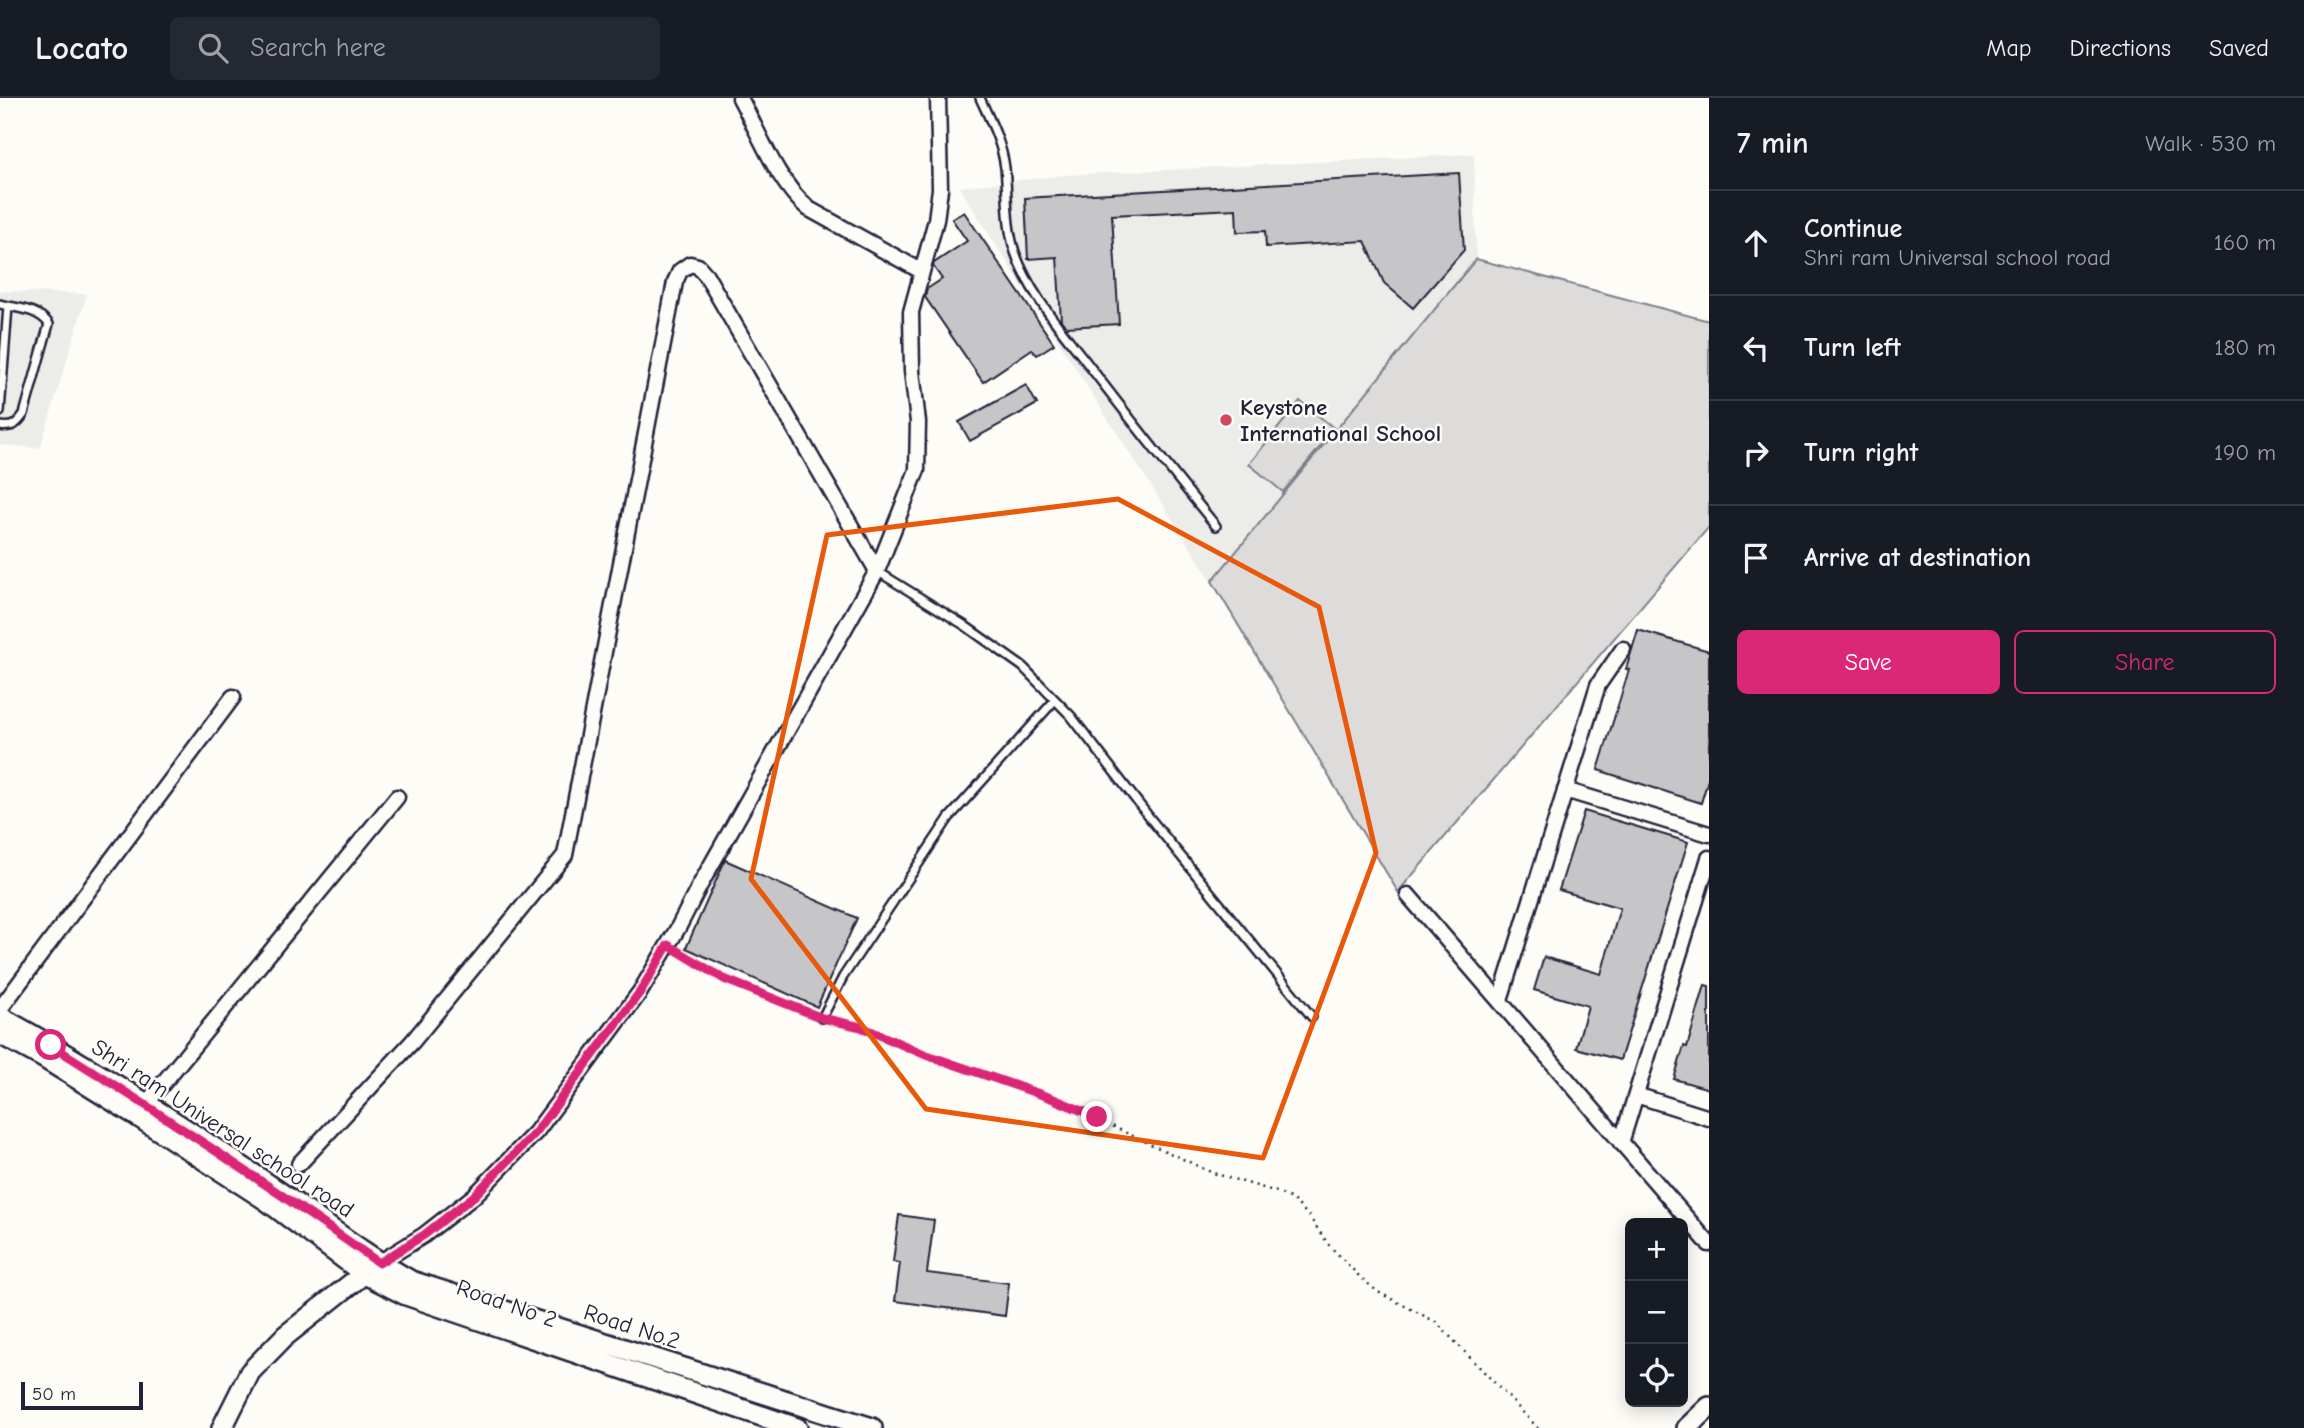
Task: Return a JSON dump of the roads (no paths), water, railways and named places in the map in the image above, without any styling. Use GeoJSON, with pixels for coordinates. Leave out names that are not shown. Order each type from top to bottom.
{"type":"FeatureCollection","features":[{"type":"Feature","properties":{"kind":"street"},"geometry":{"type":"LineString","coordinates":[[740,98],[784,180],[800,201],[816,213],[921,271]]}},
{"type":"Feature","properties":{"kind":"street"},"geometry":{"type":"LineString","coordinates":[[222,1428],[250,1372],[285,1336],[371,1268],[424,1235],[474,1196],[536,1132],[640,992],[877,571],[917,470],[918,422],[912,372],[911,312],[936,220],[940,189],[938,98]]}},
{"type":"Feature","properties":{"kind":"street"},"geometry":{"type":"LineString","coordinates":[[299,1164],[413,1041],[565,856],[675,282],[684,266],[698,266],[706,275],[877,571]]}},
{"type":"Feature","properties":{"kind":"street"},"geometry":{"type":"LineString","coordinates":[[1500,1000],[1598,685],[1623,649]]}},
{"type":"Feature","properties":{"kind":"street"},"geometry":{"type":"LineString","coordinates":[[0,1009],[233,697]]}},
{"type":"Feature","properties":{"kind":"street"},"geometry":{"type":"LineString","coordinates":[[1565,790],[1709,834]]}},
{"type":"Feature","properties":{"kind":"street"},"geometry":{"type":"LineString","coordinates":[[146,1104],[397,797]]}},
{"type":"Feature","properties":{"kind":"street"},"geometry":{"type":"LineString","coordinates":[[1621,1143],[1709,859]]}},
{"type":"Feature","properties":{"kind":"street"},"geometry":{"type":"LineString","coordinates":[[1408,895],[1709,1244]]}},
{"type":"Feature","properties":{"kind":"street","name":"Shri ram Universal school road"},"geometry":{"type":"LineString","coordinates":[[0,1017],[146,1104],[274,1188],[371,1268]]}},
{"type":"Feature","properties":{"kind":"street","name":"Shri ram Universal school road"},"geometry":{"type":"LineString","coordinates":[[0,1034],[143,1119],[371,1268]]}},
{"type":"Feature","properties":{"kind":"street"},"geometry":{"type":"LineString","coordinates":[[1636,1095],[1709,1118]]}},
{"type":"Feature","properties":{"kind":"street","name":"Road No 2"},"geometry":{"type":"LineString","coordinates":[[371,1268],[406,1295],[797,1428]]}},
{"type":"Feature","properties":{"kind":"street","name":"Road No.2"},"geometry":{"type":"LineString","coordinates":[[371,1268],[872,1428]]}},
{"type":"Feature","properties":{"kind":"street"},"geometry":{"type":"LineString","coordinates":[[1687,1428],[1709,1407]]}},
{"type":"Feature","properties":{"kind":"lane"},"geometry":{"type":"LineString","coordinates":[[980,98],[995,130],[1005,166],[1007,206],[1015,251],[1029,283],[1119,406],[1216,526]]}},
{"type":"Feature","properties":{"kind":"lane"},"geometry":{"type":"LineString","coordinates":[[0,412],[4,305],[35,312],[49,324],[24,414],[18,424],[0,426]]}},
{"type":"Feature","properties":{"kind":"lane"},"geometry":{"type":"LineString","coordinates":[[877,571],[964,625],[1023,667],[1071,716],[1149,817],[1312,1017]]}},
{"type":"Feature","properties":{"kind":"lane"},"geometry":{"type":"LineString","coordinates":[[822,1018],[843,977],[949,818],[1055,700]]}},
{"type":"Feature","properties":{"kind":"place","name":"Keystone International School"},"geometry":{"type":"Point","coordinates":[1226,420]}}]}
